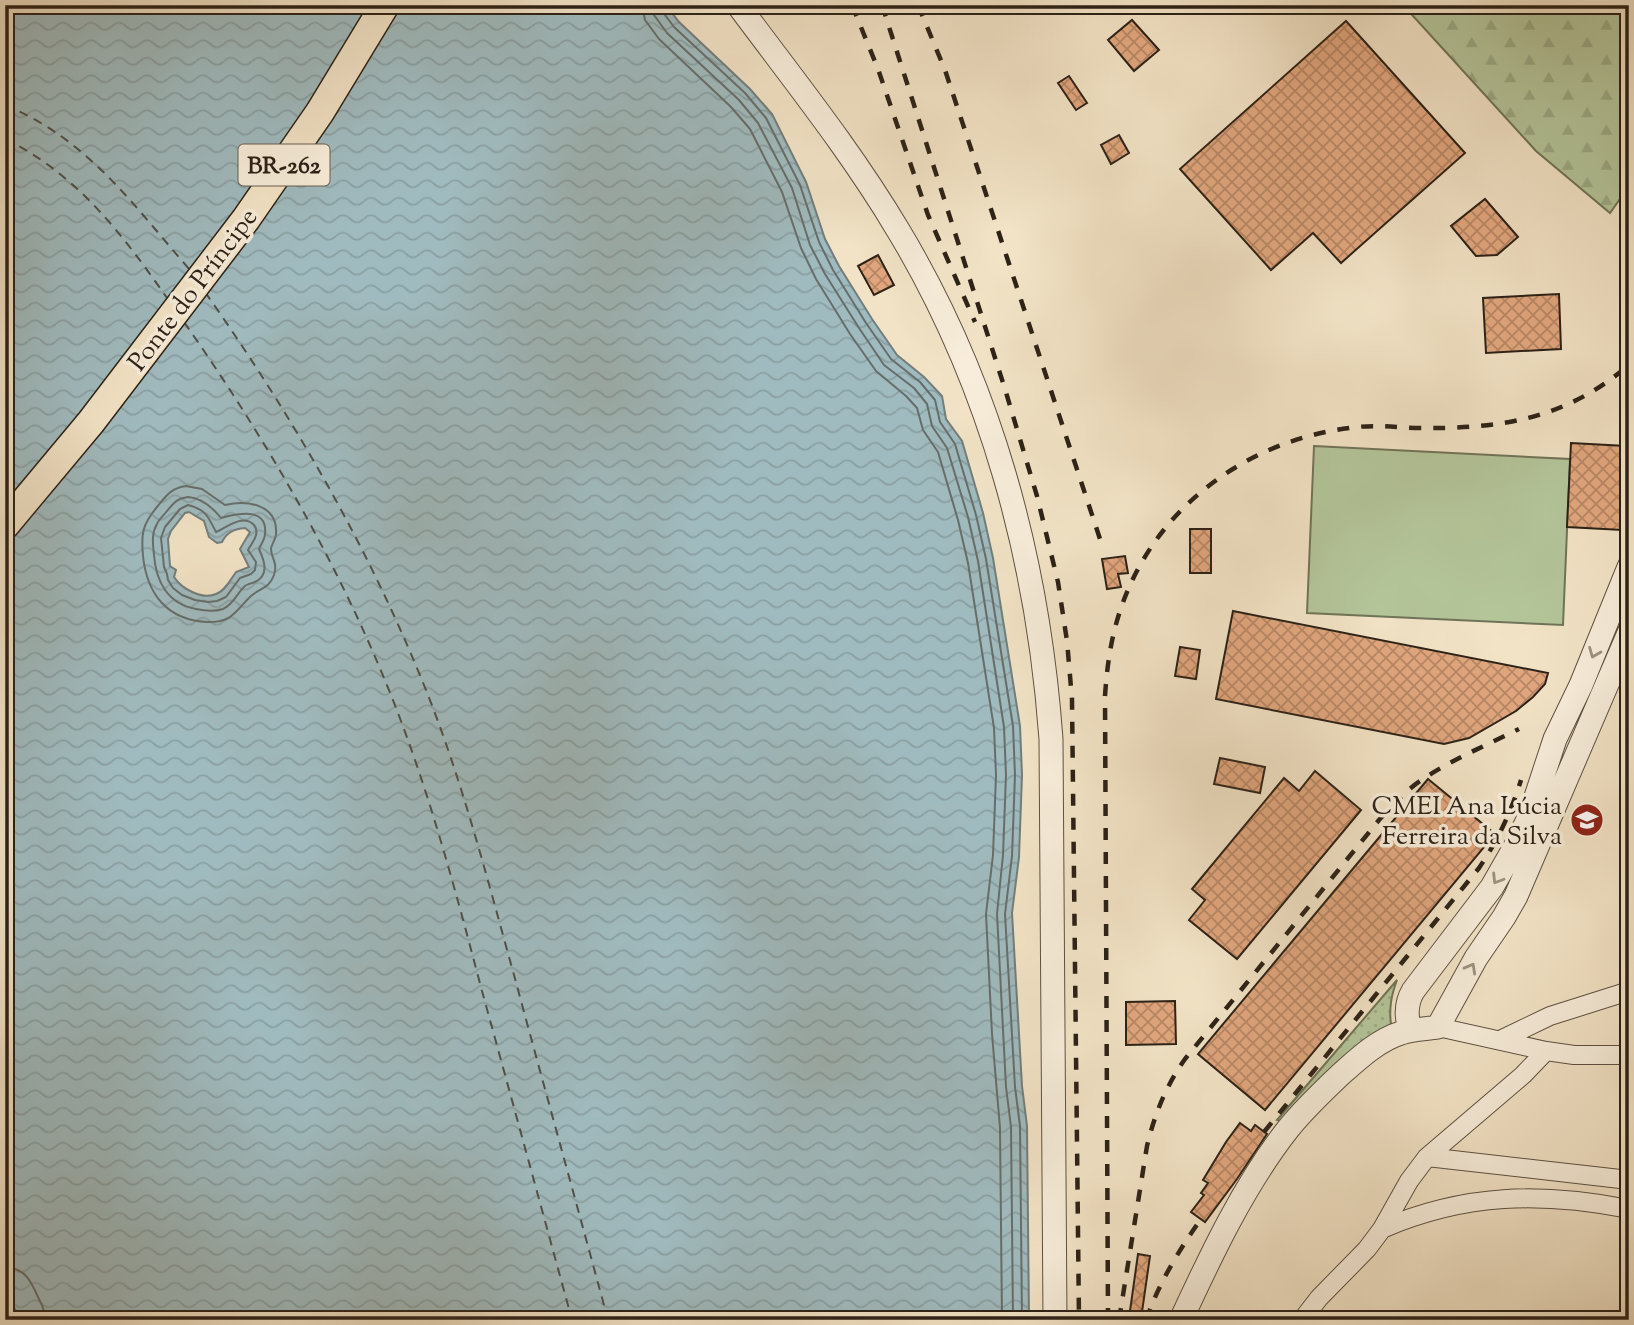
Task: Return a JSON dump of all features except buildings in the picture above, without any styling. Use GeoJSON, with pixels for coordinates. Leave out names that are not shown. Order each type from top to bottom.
{"type":"FeatureCollection","features":[{"type":"Feature","properties":{"kind":"main road","name":"Ponte do Príncipe"},"geometry":{"type":"LineString","coordinates":[[5,498],[119,358],[232,208],[297,113],[364,5]]}},
{"type":"Feature","properties":{"kind":"main road","name":"Ponte do Príncipe"},"geometry":{"type":"LineString","coordinates":[[5,525],[108,401],[246,219],[320,112],[384,5]]}},
{"type":"Feature","properties":{"kind":"street"},"geometry":{"type":"LineString","coordinates":[[738,5],[847,152],[921,270],[946,317],[983,406],[1013,502],[1036,610],[1048,695],[1051,739],[1055,1320]]}},
{"type":"Feature","properties":{"kind":"street"},"geometry":{"type":"LineString","coordinates":[[1410,1030],[1407,1016],[1409,998],[1418,981],[1492,887],[1516,845],[1530,815],[1555,739],[1620,611],[1629,567]]}},
{"type":"Feature","properties":{"kind":"street"},"geometry":{"type":"LineString","coordinates":[[1438,1027],[1476,958],[1516,896],[1629,633]]}},
{"type":"Feature","properties":{"kind":"street"},"geometry":{"type":"LineString","coordinates":[[1500,1040],[1549,1016],[1629,991]]}},
{"type":"Feature","properties":{"kind":"street"},"geometry":{"type":"LineString","coordinates":[[1181,1320],[1227,1226],[1288,1129],[1320,1094],[1359,1058],[1392,1036],[1410,1030],[1438,1027],[1546,1051],[1574,1055],[1629,1055]]}},
{"type":"Feature","properties":{"kind":"street"},"geometry":{"type":"LineString","coordinates":[[1302,1320],[1319,1298],[1356,1262],[1382,1229],[1409,1181],[1427,1157],[1523,1075],[1546,1051]]}},
{"type":"Feature","properties":{"kind":"street"},"geometry":{"type":"LineString","coordinates":[[1427,1157],[1629,1180]]}},
{"type":"Feature","properties":{"kind":"street"},"geometry":{"type":"LineString","coordinates":[[1382,1229],[1441,1207],[1483,1200],[1539,1198],[1629,1209]]}},
{"type":"Feature","properties":{"kind":"green space"},"geometry":{"type":"Polygon","coordinates":[[[1403,5],[1628,5],[1629,186],[1610,213],[1536,151],[1403,5]]]}},
{"type":"Feature","properties":{"kind":"green space"},"geometry":{"type":"Polygon","coordinates":[[[1314,446],[1570,459],[1563,625],[1307,613],[1314,446]]]}},
{"type":"Feature","properties":{"kind":"green space"},"geometry":{"type":"Polygon","coordinates":[[[1397,980],[1391,1002],[1391,1025],[1281,1121],[1277,1120],[1397,980]]]}},
{"type":"Feature","properties":{"kind":"green space"},"geometry":{"type":"Polygon","coordinates":[[[5,1288],[20,1320],[5,1320],[5,1288]]]}},
{"type":"Feature","properties":{"kind":"water"},"geometry":{"type":"Polygon","coordinates":[[[5,5],[666,5],[679,22],[750,89],[772,114],[806,182],[825,239],[839,266],[897,355],[942,396],[946,419],[962,441],[983,513],[993,558],[1020,726],[1022,775],[1019,857],[1012,913],[1022,1086],[1027,1126],[1029,1320],[20,1320],[5,1288],[5,5]],[[189,512],[185,513],[168,539],[170,566],[176,570],[174,577],[182,586],[205,596],[216,594],[228,584],[236,572],[249,567],[240,549],[250,532],[245,528],[234,530],[222,542],[217,543],[209,537],[204,521],[189,512]]]}},
{"type":"Feature","properties":{"kind":"ferry route"},"geometry":{"type":"LineString","coordinates":[[5,105],[35,119],[85,155],[129,198],[190,270]]}},
{"type":"Feature","properties":{"kind":"ferry route"},"geometry":{"type":"LineString","coordinates":[[5,139],[31,153],[76,188],[115,229],[167,298]]}},
{"type":"Feature","properties":{"kind":"ferry route"},"geometry":{"type":"LineString","coordinates":[[205,292],[271,391],[332,493],[386,599],[433,708],[476,840],[608,1320]]}},
{"type":"Feature","properties":{"kind":"ferry route"},"geometry":{"type":"LineString","coordinates":[[184,322],[247,417],[305,515],[357,617],[401,721],[445,855],[572,1320]]}},
{"type":"Feature","properties":{"kind":"railway"},"geometry":{"type":"LineString","coordinates":[[852,5],[878,69],[928,215],[975,322]]}},
{"type":"Feature","properties":{"kind":"railway"},"geometry":{"type":"LineString","coordinates":[[882,5],[1037,496],[1058,582],[1067,641],[1072,699],[1079,1320]]}},
{"type":"Feature","properties":{"kind":"railway"},"geometry":{"type":"LineString","coordinates":[[918,5],[945,70],[1103,548]]}},
{"type":"Feature","properties":{"kind":"railway"},"geometry":{"type":"LineString","coordinates":[[1108,1320],[1105,696],[1115,630],[1137,571],[1158,538],[1183,508],[1212,483],[1245,462],[1280,445],[1357,427],[1445,428],[1528,418],[1579,399],[1629,365]]}},
{"type":"Feature","properties":{"kind":"railway"},"geometry":{"type":"LineString","coordinates":[[1119,1320],[1147,1146],[1162,1100],[1185,1059],[1379,820],[1400,798],[1434,772],[1519,729]]}},
{"type":"Feature","properties":{"kind":"railway"},"geometry":{"type":"LineString","coordinates":[[1264,1132],[1479,868],[1503,826],[1521,780]]}},
{"type":"Feature","properties":{"kind":"railway"},"geometry":{"type":"LineString","coordinates":[[1146,1320],[1170,1267],[1201,1219]]}},
{"type":"Feature","properties":{"kind":"place","name":"CMEI Ana Lúcia Ferreira da Silva"},"geometry":{"type":"Point","coordinates":[1587,820]}}]}
